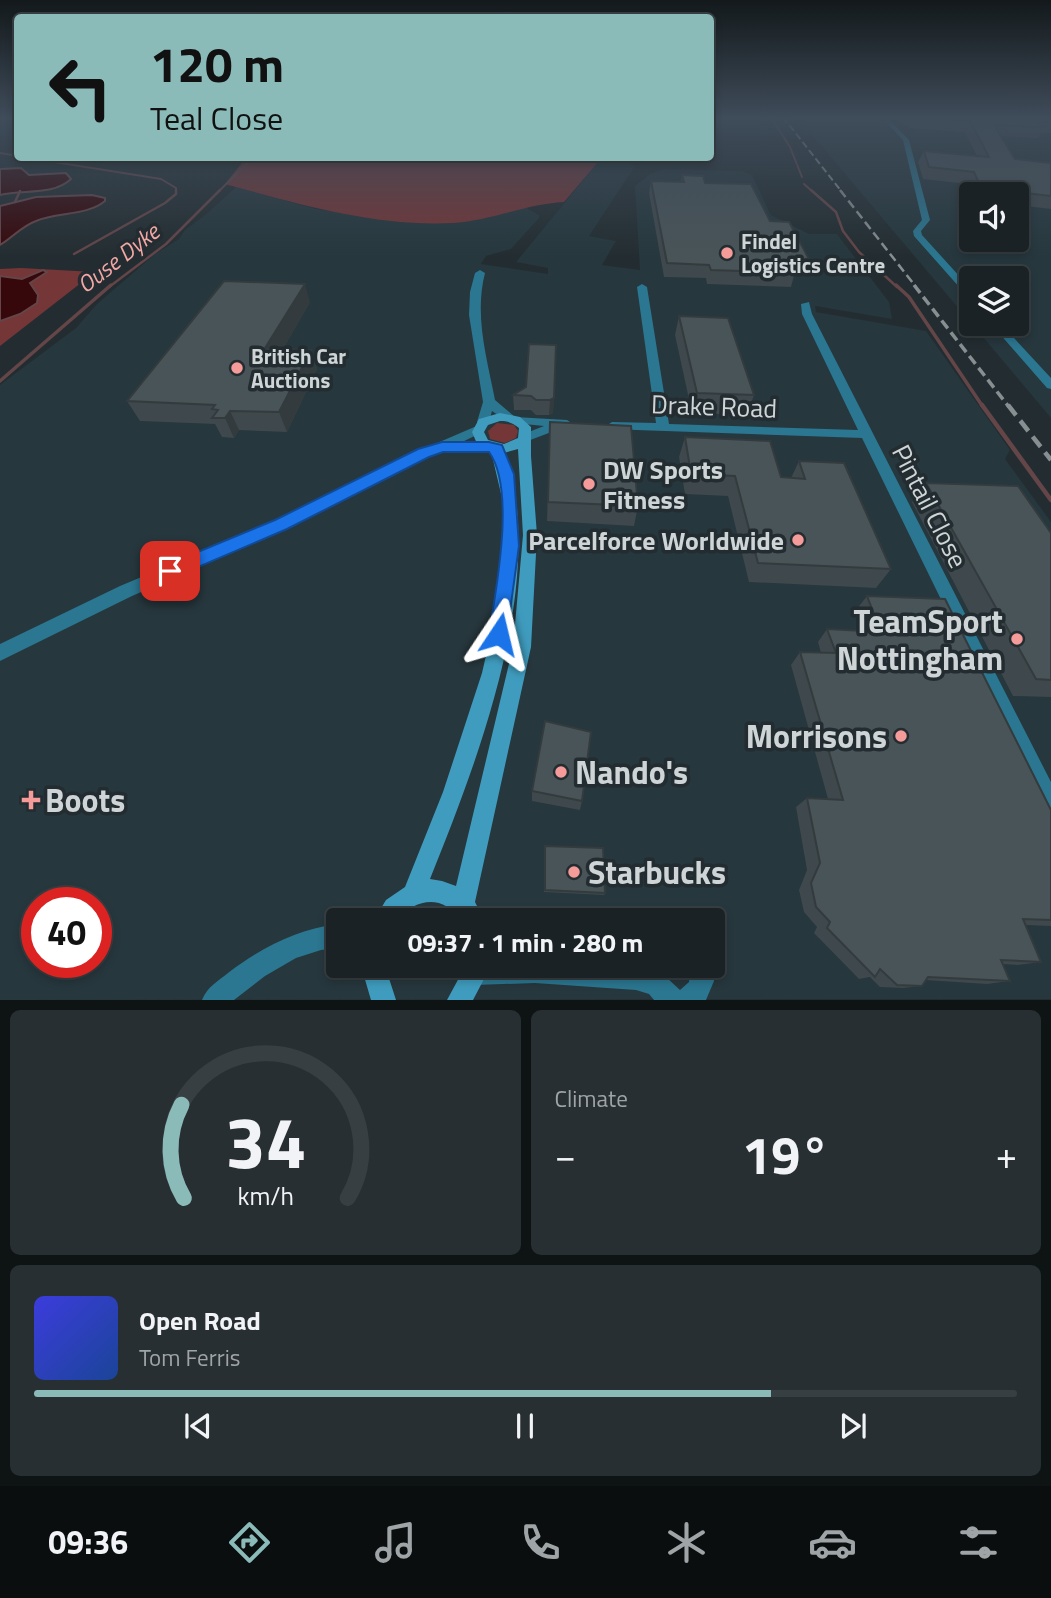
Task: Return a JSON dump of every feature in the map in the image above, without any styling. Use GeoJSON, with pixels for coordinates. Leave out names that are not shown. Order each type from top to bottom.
{"type":"FeatureCollection","features":[{"type":"Feature","properties":{"kind":"street"},"geometry":{"type":"LineString","coordinates":[[912,164],[926,220],[917,231],[918,236],[959,282]]}},
{"type":"Feature","properties":{"kind":"street"},"geometry":{"type":"LineString","coordinates":[[414,892],[470,751],[503,614],[511,546],[506,474],[493,448],[479,438],[489,402],[474,316],[475,292],[480,273]]}},
{"type":"Feature","properties":{"kind":"street"},"geometry":{"type":"LineString","coordinates":[[642,287],[663,427]]}},
{"type":"Feature","properties":{"kind":"street","name":"Pintail Close"},"geometry":{"type":"LineString","coordinates":[[806,304],[807,314],[1051,803]]}},
{"type":"Feature","properties":{"kind":"street"},"geometry":{"type":"LineString","coordinates":[[1007,336],[1051,385]]}},
{"type":"Feature","properties":{"kind":"street"},"geometry":{"type":"LineString","coordinates":[[473,908],[522,648],[530,535],[524,439],[526,430],[489,402]]}},
{"type":"Feature","properties":{"kind":"street"},"geometry":{"type":"LineString","coordinates":[[0,653],[126,591],[270,530],[398,465],[442,447],[491,418],[513,418]]}},
{"type":"Feature","properties":{"kind":"street","name":"Drake Road"},"geometry":{"type":"LineString","coordinates":[[513,418],[562,424],[866,434]]}},
{"type":"Feature","properties":{"kind":"street","name":"Drake Road"},"geometry":{"type":"LineString","coordinates":[[524,439],[562,424]]}},
{"type":"Feature","properties":{"kind":"street"},"geometry":{"type":"LineString","coordinates":[[442,447],[516,446],[524,439]]}},
{"type":"Feature","properties":{"kind":"street"},"geometry":{"type":"LineString","coordinates":[[395,908],[414,892],[432,889],[449,893],[463,908]]}},
{"type":"Feature","properties":{"kind":"street"},"geometry":{"type":"LineString","coordinates":[[214,999],[270,959],[302,943],[326,938]]}},
{"type":"Feature","properties":{"kind":"street"},"geometry":{"type":"LineString","coordinates":[[377,978],[384,999]]}},
{"type":"Feature","properties":{"kind":"street"},"geometry":{"type":"LineString","coordinates":[[458,999],[467,990],[472,978]]}},
{"type":"Feature","properties":{"kind":"street"},"geometry":{"type":"LineString","coordinates":[[636,978],[660,983]]}},
{"type":"Feature","properties":{"kind":"street"},"geometry":{"type":"LineString","coordinates":[[687,999],[699,990],[702,978]]}},
{"type":"Feature","properties":{"kind":"shaded area"},"geometry":{"type":"Polygon","coordinates":[[[241,164],[597,164],[564,202],[453,223],[366,218],[225,184],[241,164]]]}},
{"type":"Feature","properties":{"kind":"shaded area"},"geometry":{"type":"Polygon","coordinates":[[[597,164],[635,166],[589,236],[616,241],[602,265],[640,270],[635,186],[650,174],[664,169],[742,171],[752,175],[771,215],[809,234],[837,234],[889,302],[892,319],[815,306],[816,312],[926,331],[1010,450],[1005,459],[1051,522],[1051,999],[0,1000],[0,385],[76,328],[97,304],[155,254],[179,239],[185,230],[236,187],[316,209],[387,219],[457,223],[525,207],[539,215],[539,218],[511,249],[486,256],[481,264],[548,274],[548,268],[516,262],[597,164]]]}},
{"type":"Feature","properties":{"kind":"shaded area"},"geometry":{"type":"Polygon","coordinates":[[[836,164],[1051,164],[1051,418],[982,336],[1029,336],[1029,266],[959,266],[959,309],[836,164]]]}},
{"type":"Feature","properties":{"kind":"shaded area"},"geometry":{"type":"Polygon","coordinates":[[[21,168],[29,175],[66,173],[71,179],[56,188],[0,195],[0,169],[21,168]]]}},
{"type":"Feature","properties":{"kind":"shaded area"},"geometry":{"type":"Polygon","coordinates":[[[92,195],[105,198],[105,201],[81,212],[36,221],[0,245],[0,206],[36,197],[92,195]]]}},
{"type":"Feature","properties":{"kind":"shaded area"},"geometry":{"type":"Polygon","coordinates":[[[0,269],[95,272],[0,346],[0,269]]]}},
{"type":"Feature","properties":{"kind":"shaded area"},"geometry":{"type":"Polygon","coordinates":[[[43,270],[47,272],[30,283],[38,295],[37,303],[20,314],[0,321],[0,276],[22,279],[43,270]]]}},
{"type":"Feature","properties":{"kind":"shaded area"},"geometry":{"type":"Polygon","coordinates":[[[497,423],[514,425],[518,431],[516,438],[505,443],[490,439],[488,431],[497,423]]]}},
{"type":"Feature","properties":{"kind":"building"},"geometry":{"type":"Polygon","coordinates":[[[928,164],[1051,164],[1051,196],[1029,193],[1029,182],[978,182],[974,172],[929,167],[928,164]]]}},
{"type":"Feature","properties":{"kind":"building","name":"Findel Logistics Centre"},"geometry":{"type":"Polygon","coordinates":[[[682,175],[703,176],[705,183],[751,184],[770,221],[789,222],[809,259],[789,259],[796,273],[711,270],[709,265],[667,263],[651,181],[684,182],[682,175]]]}},
{"type":"Feature","properties":{"kind":"building","name":"British Car Auctions"},"geometry":{"type":"Polygon","coordinates":[[[224,281],[305,284],[265,348],[311,350],[279,412],[230,411],[225,418],[212,418],[218,410],[212,409],[215,405],[127,401],[224,281]]]}},
{"type":"Feature","properties":{"kind":"building"},"geometry":{"type":"Polygon","coordinates":[[[679,316],[728,318],[754,395],[697,393],[679,316]]]}},
{"type":"Feature","properties":{"kind":"building"},"geometry":{"type":"Polygon","coordinates":[[[529,344],[556,345],[554,398],[550,400],[513,395],[526,387],[529,344]]]}},
{"type":"Feature","properties":{"kind":"building","name":"DW Sports Fitness"},"geometry":{"type":"Polygon","coordinates":[[[550,422],[631,426],[638,506],[548,502],[550,422]]]}},
{"type":"Feature","properties":{"kind":"building","name":"Parcelforce Worldwide"},"geometry":{"type":"Polygon","coordinates":[[[685,437],[770,441],[781,477],[805,479],[799,461],[844,463],[891,569],[758,563],[735,476],[691,474],[685,437]]]}},
{"type":"Feature","properties":{"kind":"building","name":"TeamSport Nottingham"},"geometry":{"type":"Polygon","coordinates":[[[926,483],[1018,486],[1051,533],[1051,680],[1036,679],[926,483]]]}},
{"type":"Feature","properties":{"kind":"building","name":"Morrisons"},"geometry":{"type":"Polygon","coordinates":[[[867,596],[945,599],[1051,810],[1051,920],[1023,919],[1041,962],[1001,960],[1010,981],[928,977],[922,986],[897,985],[880,969],[875,977],[827,928],[830,922],[816,907],[811,883],[820,863],[807,798],[843,800],[800,652],[836,653],[827,629],[881,632],[867,596]]]}},
{"type":"Feature","properties":{"kind":"building","name":"Nando's"},"geometry":{"type":"Polygon","coordinates":[[[545,721],[591,732],[582,801],[532,791],[545,721]]]}},
{"type":"Feature","properties":{"kind":"building","name":"Starbucks"},"geometry":{"type":"Polygon","coordinates":[[[545,846],[603,848],[605,893],[545,890],[545,846]]]}},
{"type":"Feature","properties":{"kind":"waterway"},"geometry":{"type":"LineString","coordinates":[[65,164],[161,179],[176,188],[176,194],[165,203],[74,254]]}},
{"type":"Feature","properties":{"kind":"waterway","name":"Ouse Dyke"},"geometry":{"type":"LineString","coordinates":[[218,192],[247,164]]}},
{"type":"Feature","properties":{"kind":"waterway"},"geometry":{"type":"LineString","coordinates":[[797,164],[802,177]]}},
{"type":"Feature","properties":{"kind":"waterway"},"geometry":{"type":"LineString","coordinates":[[804,184],[813,192]]}},
{"type":"Feature","properties":{"kind":"waterway"},"geometry":{"type":"LineString","coordinates":[[811,190],[836,212],[843,231],[859,252],[897,287]]}},
{"type":"Feature","properties":{"kind":"waterway"},"geometry":{"type":"LineString","coordinates":[[15,202],[20,191]]}},
{"type":"Feature","properties":{"kind":"waterway","name":"Ouse Dyke"},"geometry":{"type":"LineString","coordinates":[[109,287],[166,244],[218,192]]}},
{"type":"Feature","properties":{"kind":"waterway","name":"Ouse Dyke"},"geometry":{"type":"LineString","coordinates":[[0,381],[111,285]]}},
{"type":"Feature","properties":{"kind":"waterway"},"geometry":{"type":"LineString","coordinates":[[896,285],[909,297],[983,407]]}},
{"type":"Feature","properties":{"kind":"waterway"},"geometry":{"type":"LineString","coordinates":[[982,405],[1051,500]]}},
{"type":"Feature","properties":{"kind":"railway"},"geometry":{"type":"LineString","coordinates":[[820,164],[842,192]]}},
{"type":"Feature","properties":{"kind":"railway"},"geometry":{"type":"LineString","coordinates":[[840,190],[916,287]]}},
{"type":"Feature","properties":{"kind":"railway"},"geometry":{"type":"LineString","coordinates":[[914,285],[1009,407]]}},
{"type":"Feature","properties":{"kind":"railway"},"geometry":{"type":"LineString","coordinates":[[1008,405],[1051,460]]}},
{"type":"Feature","properties":{"kind":"place","name":"Findel Logistics Centre"},"geometry":{"type":"Point","coordinates":[727,253]}},
{"type":"Feature","properties":{"kind":"place","name":"British Car Auctions"},"geometry":{"type":"Point","coordinates":[237,368]}},
{"type":"Feature","properties":{"kind":"place","name":"DW Sports Fitness"},"geometry":{"type":"Point","coordinates":[589,484]}},
{"type":"Feature","properties":{"kind":"place","name":"Parcelforce Worldwide"},"geometry":{"type":"Point","coordinates":[798,540]}},
{"type":"Feature","properties":{"kind":"place","name":"TeamSport Nottingham"},"geometry":{"type":"Point","coordinates":[1017,639]}},
{"type":"Feature","properties":{"kind":"place","name":"Morrisons"},"geometry":{"type":"Point","coordinates":[901,736]}},
{"type":"Feature","properties":{"kind":"place","name":"Nando's"},"geometry":{"type":"Point","coordinates":[561,772]}},
{"type":"Feature","properties":{"kind":"place","name":"Boots"},"geometry":{"type":"Point","coordinates":[31,800]}},
{"type":"Feature","properties":{"kind":"place","name":"Starbucks"},"geometry":{"type":"Point","coordinates":[574,872]}},
{"type":"Feature","properties":{"kind":"route"},"geometry":{"type":"LineString","coordinates":[[170,571],[281,524],[424,453],[442,447],[489,447],[497,449],[509,490],[511,546],[499,634]]}}]}
